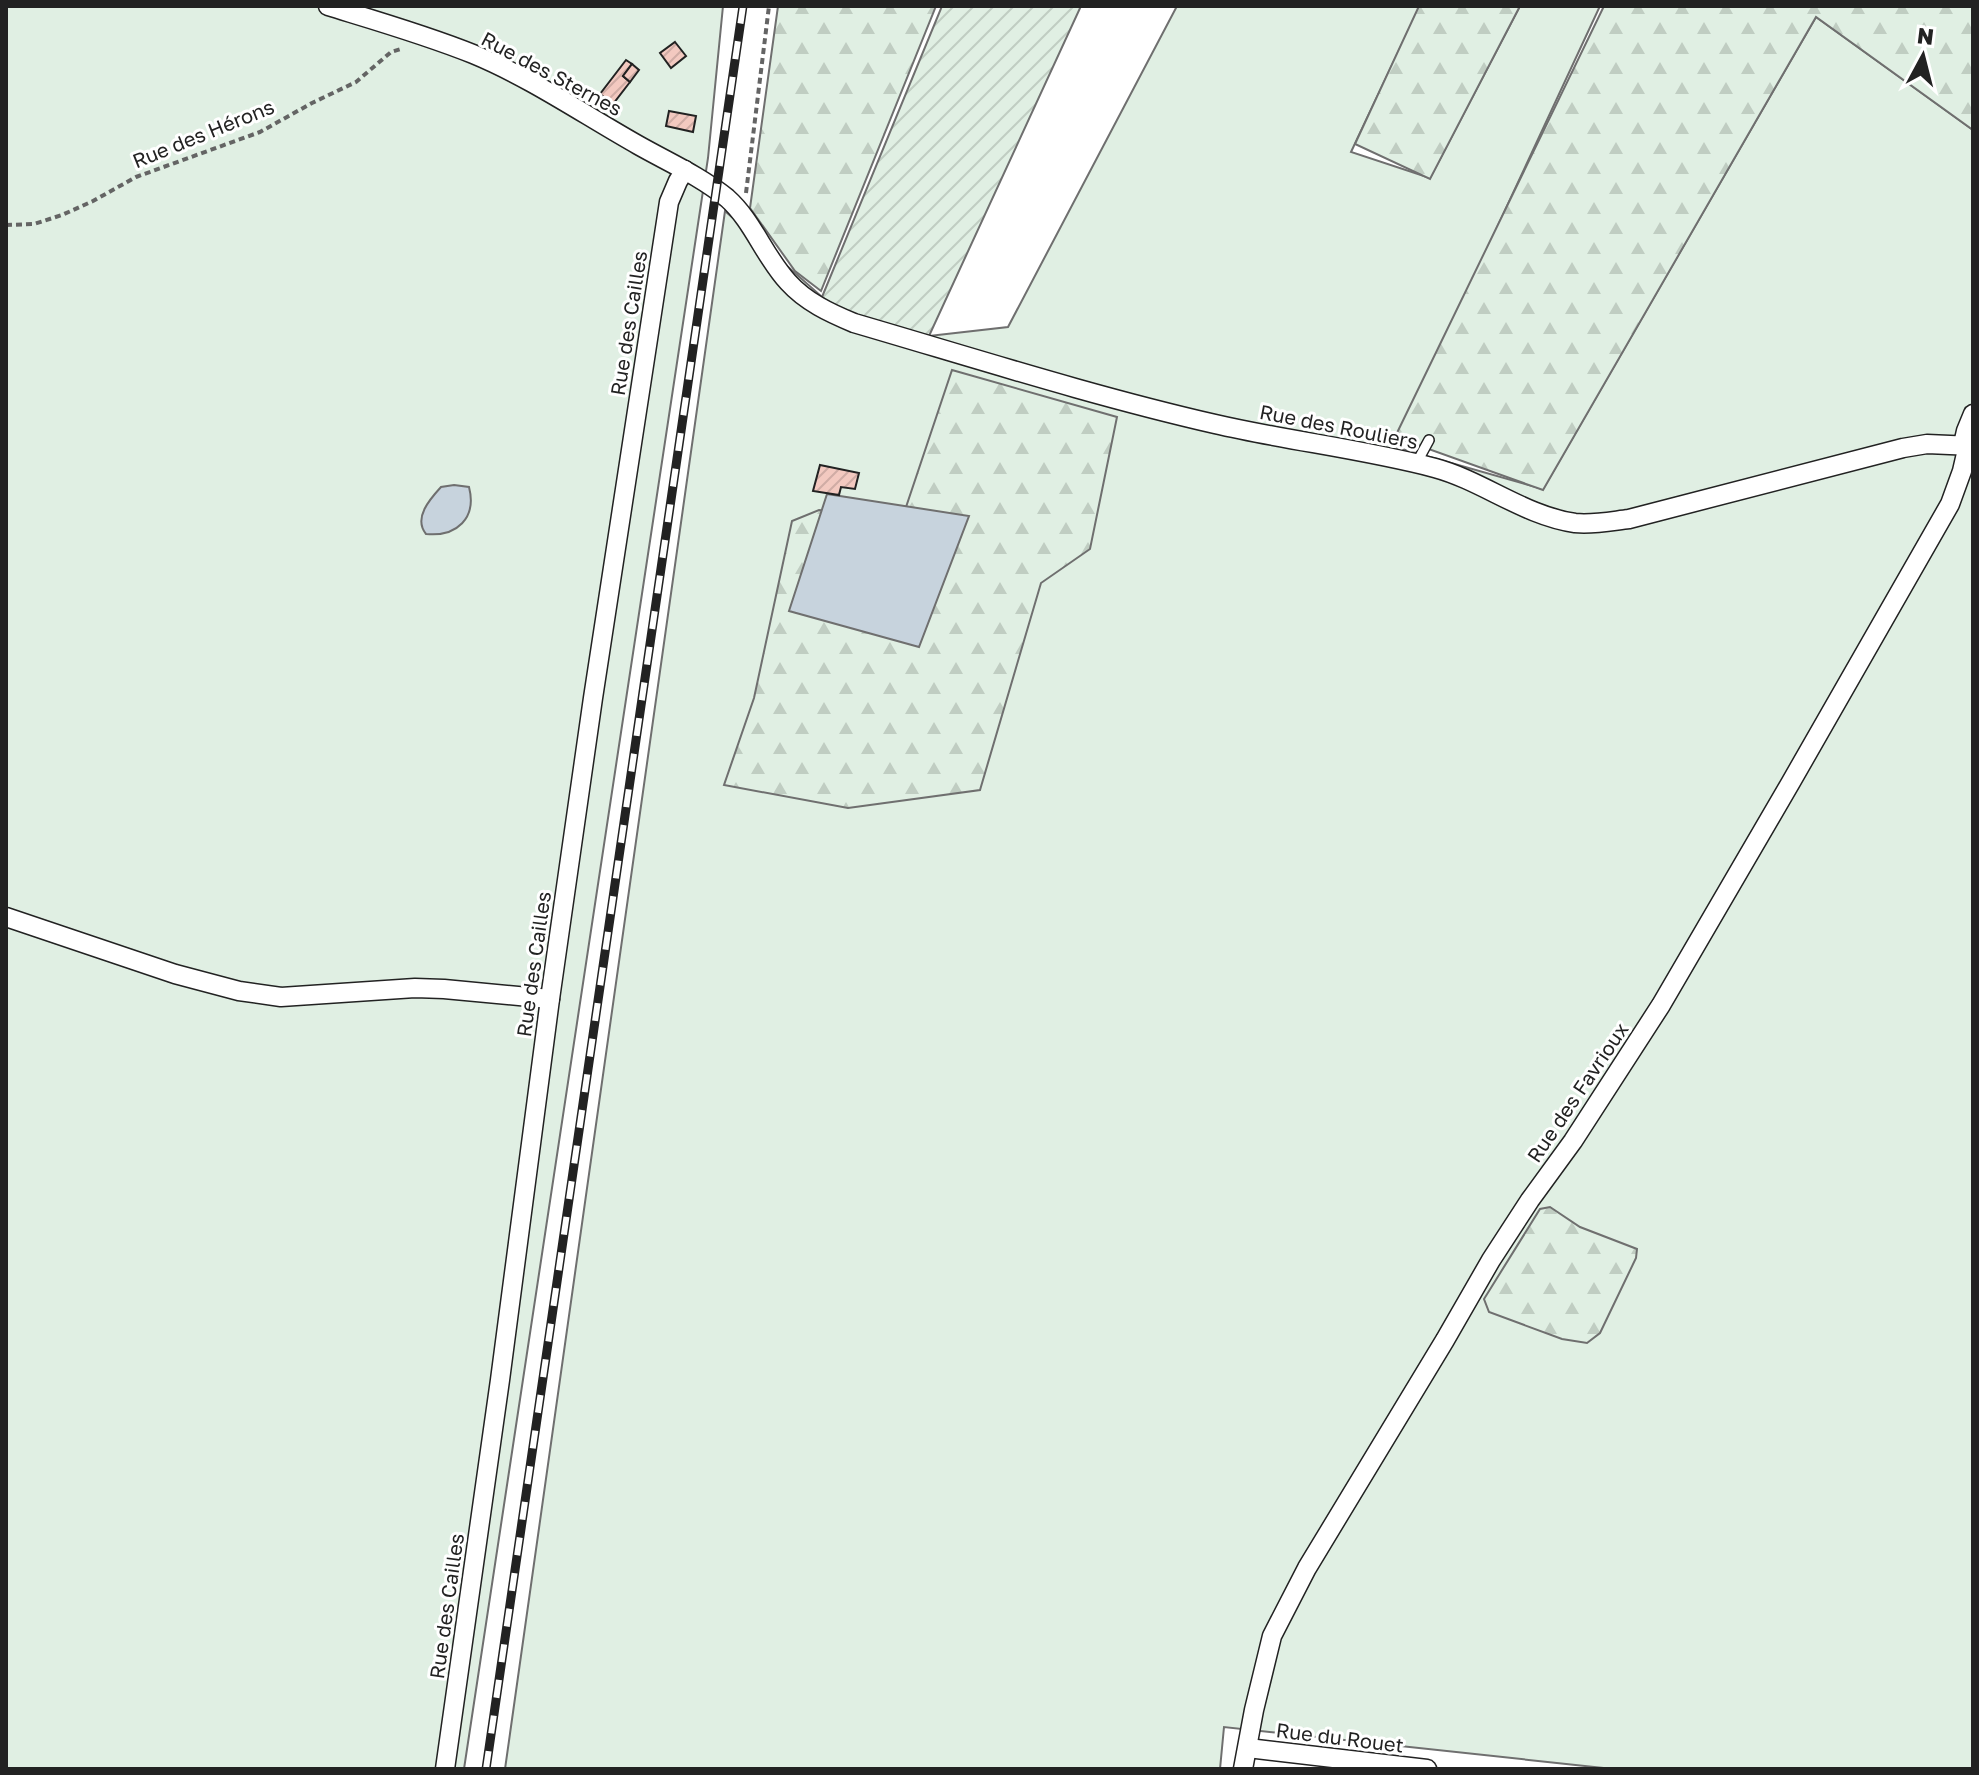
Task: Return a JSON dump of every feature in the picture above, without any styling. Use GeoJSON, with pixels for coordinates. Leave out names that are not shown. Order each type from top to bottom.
{"type":"FeatureCollection","features":[{"type":"Feature","properties":{"kind":"street","name":"Rue des Sternes"},"geometry":{"type":"LineString","coordinates":[[328,6],[411,31],[474,55],[533,83],[685,170],[740,211]]}},
{"type":"Feature","properties":{"kind":"street","name":"Rue des Cailles"},"geometry":{"type":"LineString","coordinates":[[445,1769],[593,698],[669,202],[685,170]]}},
{"type":"Feature","properties":{"kind":"street","name":"Rue des Rouliers"},"geometry":{"type":"LineString","coordinates":[[740,211],[787,281],[812,303],[854,323],[1115,399],[1214,424],[1438,469],[1550,517],[1576,523],[1604,523],[1662,511],[1903,448],[1927,444],[1968,445]]}},
{"type":"Feature","properties":{"kind":"street","name":"Rue des Favrioux"},"geometry":{"type":"LineString","coordinates":[[1243,1769],[1272,1636],[1307,1568],[1491,1260],[1573,1141],[1669,992],[1950,504],[1962,471],[1973,414]]}},
{"type":"Feature","properties":{"kind":"street"},"geometry":{"type":"LineString","coordinates":[[6,917],[175,974],[239,991],[281,997],[415,988],[550,999]]}},
{"type":"Feature","properties":{"kind":"street","name":"Rue du Rouet"},"geometry":{"type":"LineString","coordinates":[[1248,1748],[1427,1769]]}},
{"type":"Feature","properties":{"kind":"lane"},"geometry":{"type":"LineString","coordinates":[[1416,464],[1429,440]]}},
{"type":"Feature","properties":{"kind":"path"},"geometry":{"type":"LineString","coordinates":[[740,211],[746,192],[769,6]]}},
{"type":"Feature","properties":{"kind":"path","name":"Rue des Hérons"},"geometry":{"type":"LineString","coordinates":[[6,225],[34,224],[62,215],[136,177],[260,132],[356,82],[391,52],[410,50]]}},
{"type":"Feature","properties":{"kind":"green space"},"geometry":{"type":"Polygon","coordinates":[[[6,6],[723,6],[708,158],[464,1769],[6,1769],[6,6]]]}},
{"type":"Feature","properties":{"kind":"green space"},"geometry":{"type":"Polygon","coordinates":[[[778,6],[936,6],[821,291],[795,271],[750,208],[778,6]]]}},
{"type":"Feature","properties":{"kind":"green space"},"geometry":{"type":"Polygon","coordinates":[[[942,6],[1081,6],[929,336],[859,317],[822,297],[942,6]]]}},
{"type":"Feature","properties":{"kind":"green space"},"geometry":{"type":"Polygon","coordinates":[[[1177,6],[1420,6],[1351,152],[1430,178],[1520,6],[1600,6],[1395,447],[1543,489],[1816,17],[1973,130],[1973,1769],[1613,1769],[1224,1727],[1220,1769],[505,1769],[725,211],[822,297],[929,336],[1008,327],[1177,6]]]}},
{"type":"Feature","properties":{"kind":"green space"},"geometry":{"type":"Polygon","coordinates":[[[1419,6],[1520,6],[1430,179],[1355,144],[1419,6]]]}},
{"type":"Feature","properties":{"kind":"green space"},"geometry":{"type":"Polygon","coordinates":[[[1604,6],[1973,6],[1973,130],[1816,17],[1543,490],[1395,437],[1604,6]]]}},
{"type":"Feature","properties":{"kind":"green space"},"geometry":{"type":"Polygon","coordinates":[[[952,370],[1117,417],[1090,549],[1041,583],[980,790],[848,808],[724,785],[754,698],[792,521],[819,510],[902,519],[952,370]]]}},
{"type":"Feature","properties":{"kind":"green space"},"geometry":{"type":"Polygon","coordinates":[[[1550,1207],[1580,1227],[1637,1249],[1636,1258],[1600,1333],[1587,1343],[1562,1339],[1489,1312],[1484,1299],[1540,1209],[1550,1207]]]}},
{"type":"Feature","properties":{"kind":"shaded area"},"geometry":{"type":"Polygon","coordinates":[[[441,487],[469,487],[471,498],[467,516],[455,529],[426,534],[421,522],[424,509],[441,487]]]}},
{"type":"Feature","properties":{"kind":"shaded area"},"geometry":{"type":"Polygon","coordinates":[[[827,494],[969,516],[919,647],[789,611],[827,494]]]}},
{"type":"Feature","properties":{"kind":"building"},"geometry":{"type":"Polygon","coordinates":[[[675,42],[686,56],[671,68],[660,53],[675,42]]]}},
{"type":"Feature","properties":{"kind":"building"},"geometry":{"type":"Polygon","coordinates":[[[626,60],[632,64],[623,76],[630,82],[613,104],[600,94],[626,60]]]}},
{"type":"Feature","properties":{"kind":"building"},"geometry":{"type":"Polygon","coordinates":[[[632,64],[639,70],[630,82],[623,76],[632,64]]]}},
{"type":"Feature","properties":{"kind":"building"},"geometry":{"type":"Polygon","coordinates":[[[669,111],[696,116],[693,132],[666,126],[669,111]]]}},
{"type":"Feature","properties":{"kind":"building"},"geometry":{"type":"Polygon","coordinates":[[[820,465],[859,473],[855,489],[841,487],[839,495],[813,491],[820,465]]]}},
{"type":"Feature","properties":{"kind":"railway"},"geometry":{"type":"LineString","coordinates":[[486,1769],[743,6]]}}]}
